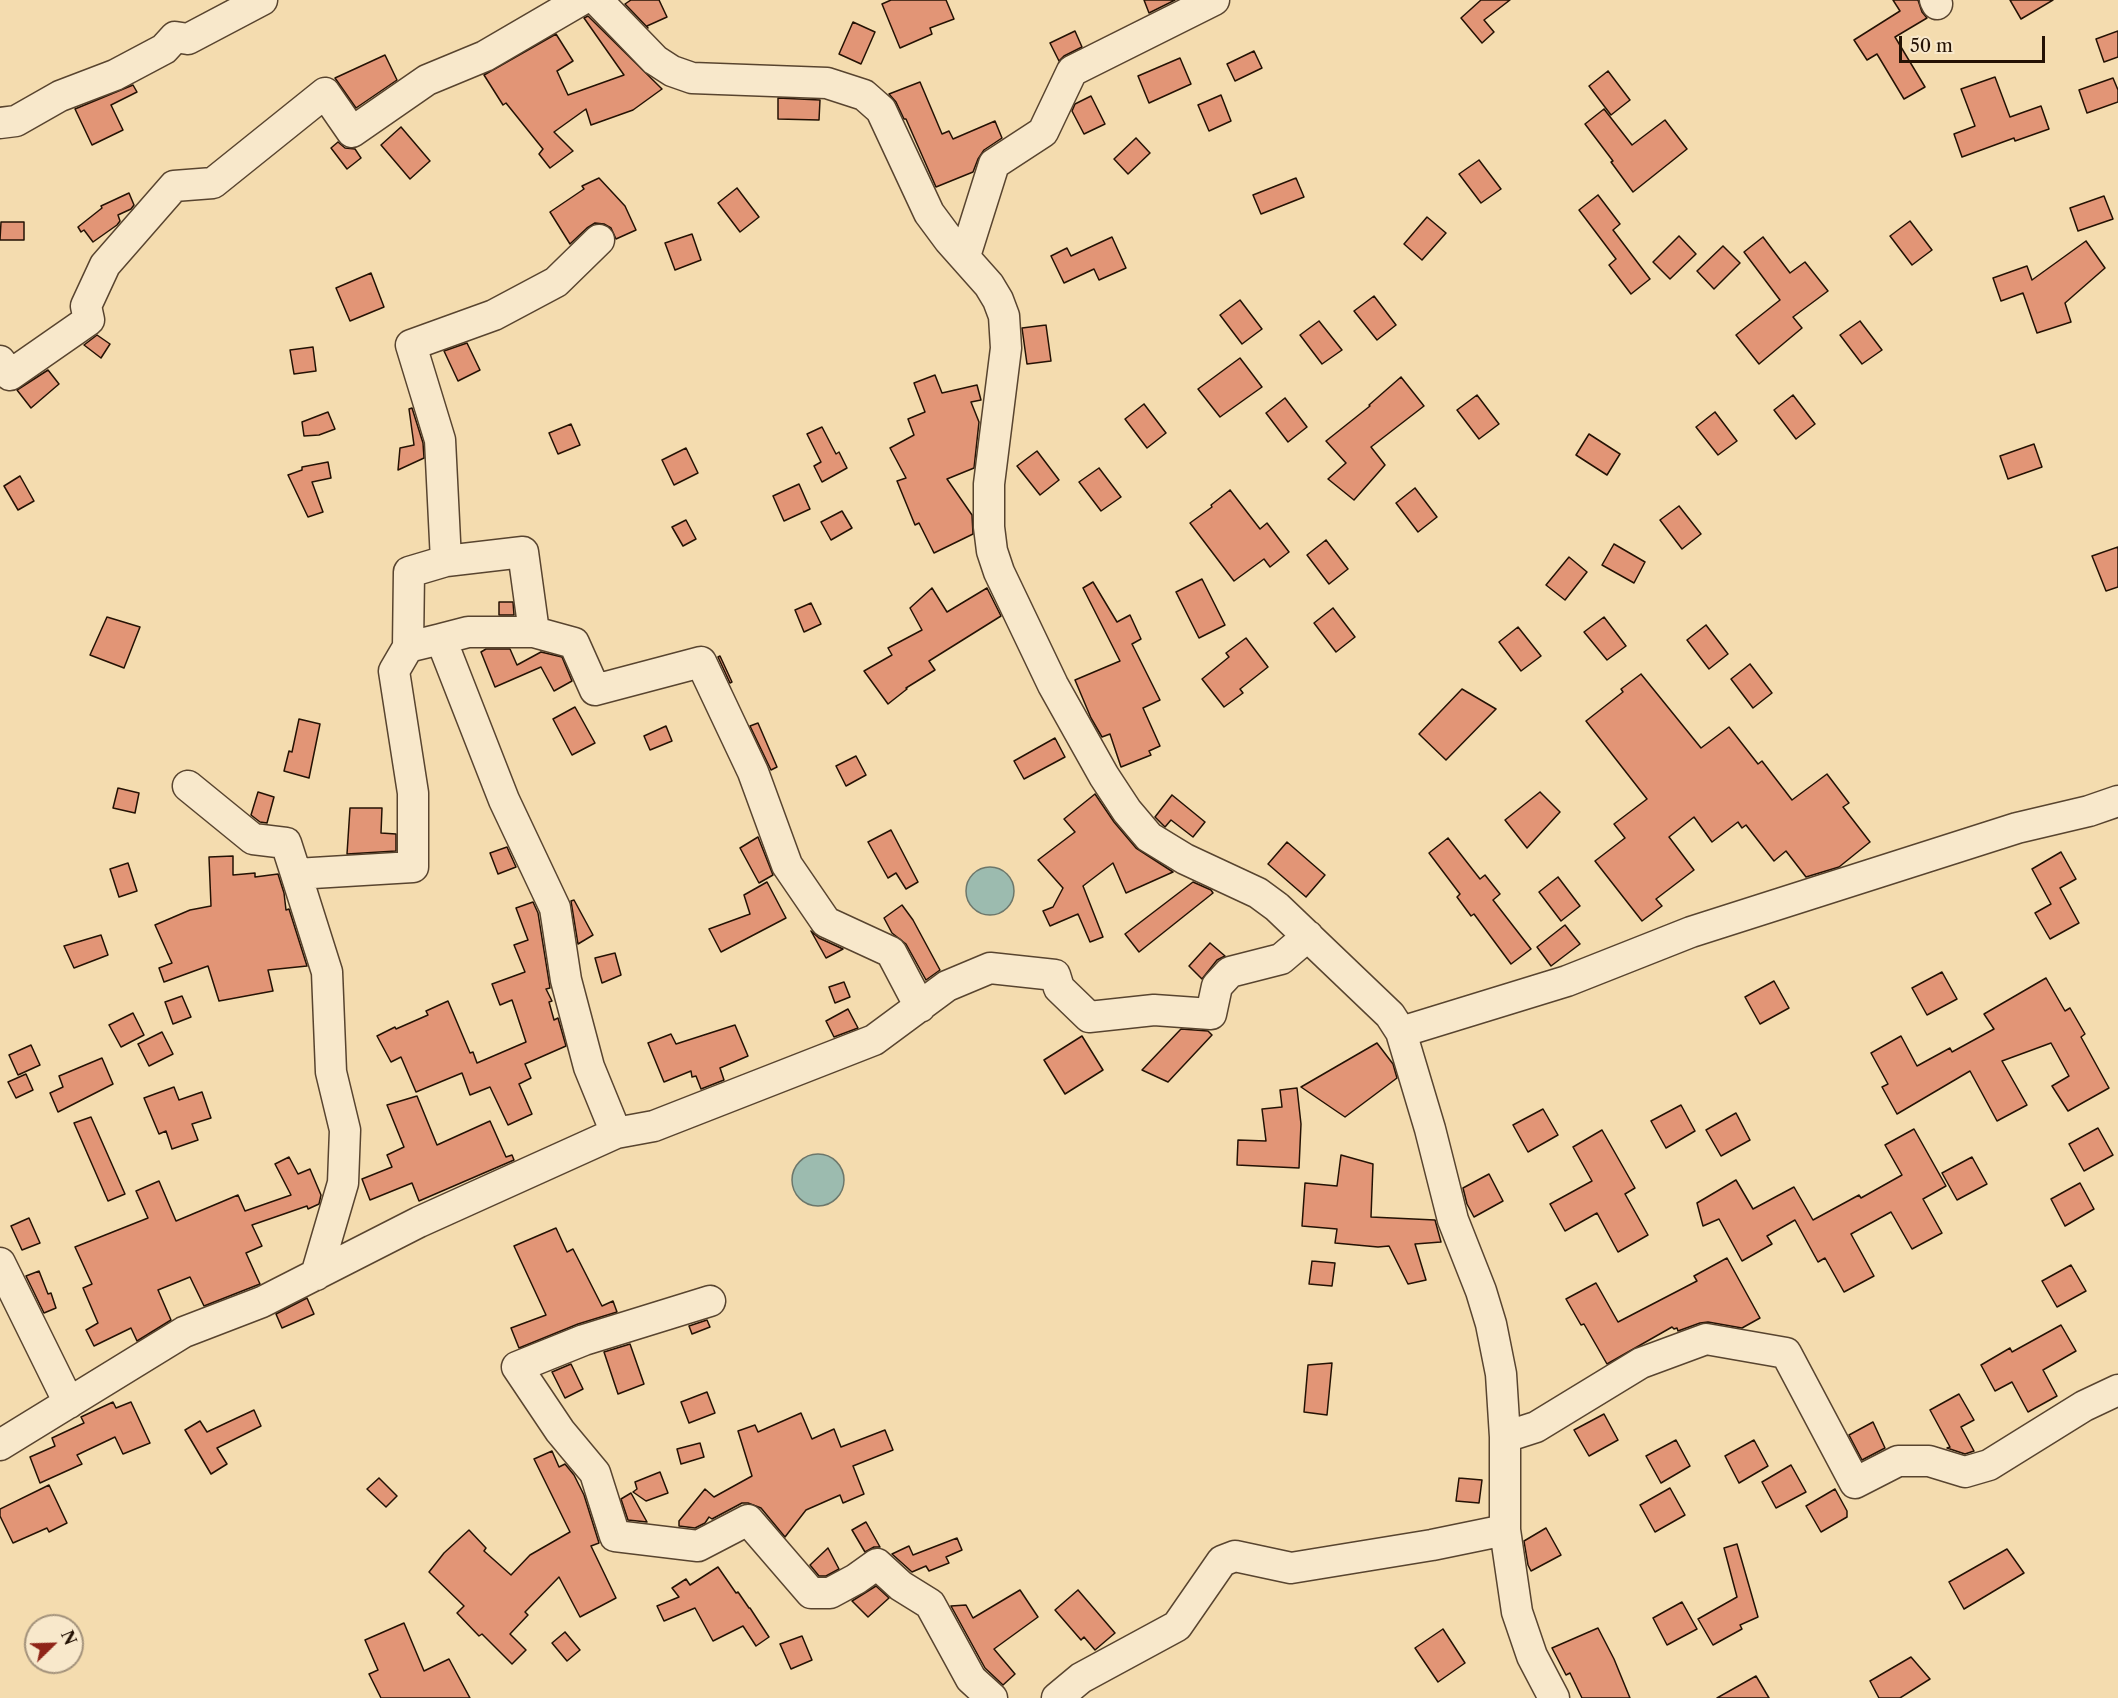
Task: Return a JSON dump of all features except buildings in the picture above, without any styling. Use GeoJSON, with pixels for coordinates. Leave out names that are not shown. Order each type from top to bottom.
{"type":"FeatureCollection","features":[{"type":"Feature","properties":{"kind":"street"},"geometry":{"type":"LineString","coordinates":[[0,123],[16,121],[60,96],[115,75],[164,49],[175,37],[188,39],[262,0]]}},
{"type":"Feature","properties":{"kind":"street"},"geometry":{"type":"LineString","coordinates":[[0,360],[10,375],[89,320],[86,306],[105,265],[174,186],[213,183],[325,93],[352,132],[427,80],[485,57],[581,0]]}},
{"type":"Feature","properties":{"kind":"street"},"geometry":{"type":"LineString","coordinates":[[597,0],[655,60],[672,71],[692,78],[827,83],[864,95],[881,110],[929,213],[949,240],[989,285],[998,300],[1004,316],[1006,348],[989,484],[989,527],[992,551],[999,572],[1053,685],[1126,811],[1149,837],[1185,859],[1258,893],[1277,907],[1390,1015],[1401,1032],[1430,1129],[1453,1220],[1481,1291],[1491,1324],[1501,1374],[1505,1437],[1505,1530],[1517,1612],[1523,1635],[1554,1698]]}},
{"type":"Feature","properties":{"kind":"street"},"geometry":{"type":"LineString","coordinates":[[965,256],[994,164],[1043,132],[1072,71],[1214,0]]}},
{"type":"Feature","properties":{"kind":"street"},"geometry":{"type":"LineString","coordinates":[[446,561],[440,441],[411,345],[494,315],[556,282],[599,240]]}},
{"type":"Feature","properties":{"kind":"street"},"geometry":{"type":"LineString","coordinates":[[296,874],[413,867],[413,793],[394,671],[408,647],[409,572],[446,561],[523,552],[534,632]]}},
{"type":"Feature","properties":{"kind":"street"},"geometry":{"type":"LineString","coordinates":[[408,647],[468,632],[534,632],[574,643],[595,690],[701,662],[753,772],[787,864],[826,922],[891,952],[920,1006]]}},
{"type":"Feature","properties":{"kind":"street"},"geometry":{"type":"LineString","coordinates":[[441,639],[504,800],[555,908],[566,980],[589,1067],[616,1133]]}},
{"type":"Feature","properties":{"kind":"street"},"geometry":{"type":"LineString","coordinates":[[188,786],[253,839],[286,843],[327,972],[331,1072],[345,1130],[343,1183],[316,1275]]}},
{"type":"Feature","properties":{"kind":"street"},"geometry":{"type":"LineString","coordinates":[[1401,1032],[1568,981],[1691,932],[2017,828],[2089,811],[2118,801]]}},
{"type":"Feature","properties":{"kind":"street"},"geometry":{"type":"LineString","coordinates":[[0,1445],[184,1332],[262,1302],[419,1222],[616,1133],[654,1126],[874,1040],[947,986],[990,968],[1055,975],[1059,987],[1089,1017],[1154,1010],[1210,1014],[1217,986],[1230,972],[1281,959],[1308,936]]}},
{"type":"Feature","properties":{"kind":"street"},"geometry":{"type":"LineString","coordinates":[[0,1263],[69,1403]]}},
{"type":"Feature","properties":{"kind":"street"},"geometry":{"type":"LineString","coordinates":[[710,1301],[584,1340],[518,1367],[560,1431],[595,1473],[615,1536],[698,1546],[748,1520],[811,1593],[830,1593],[877,1564],[901,1586],[930,1604],[971,1679],[992,1698]]}},
{"type":"Feature","properties":{"kind":"street"},"geometry":{"type":"LineString","coordinates":[[1505,1437],[1536,1427],[1641,1363],[1706,1339],[1786,1353],[1855,1483],[1898,1461],[1929,1461],[1965,1472],[1989,1465],[2084,1406],[2118,1390]]}},
{"type":"Feature","properties":{"kind":"street"},"geometry":{"type":"LineString","coordinates":[[1057,1698],[1081,1678],[1177,1626],[1222,1561],[1235,1556],[1291,1568],[1432,1545],[1505,1530]]}},
{"type":"Feature","properties":{"kind":"shaded area"},"geometry":{"type":"Polygon","coordinates":[[[985,867],[995,867],[1010,877],[1014,891],[1013,900],[1004,911],[995,915],[985,915],[970,905],[966,896],[966,886],[976,871],[985,867]]]}},
{"type":"Feature","properties":{"kind":"shaded area"},"geometry":{"type":"Polygon","coordinates":[[[818,1154],[828,1156],[836,1162],[842,1170],[844,1180],[842,1190],[836,1198],[828,1204],[818,1206],[808,1204],[800,1198],[794,1190],[792,1180],[794,1170],[800,1162],[808,1156],[818,1154]]]}}]}
